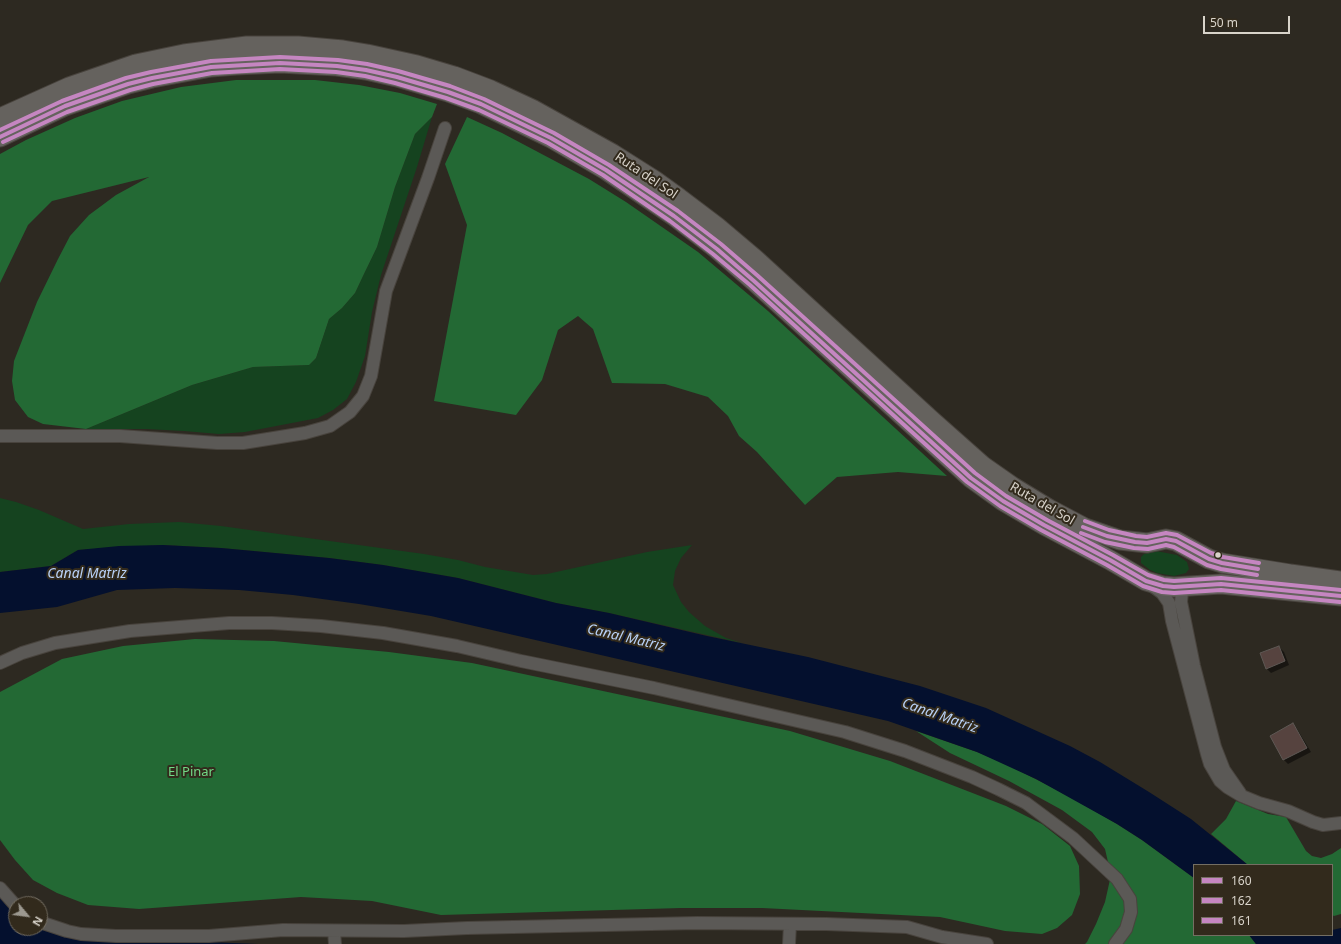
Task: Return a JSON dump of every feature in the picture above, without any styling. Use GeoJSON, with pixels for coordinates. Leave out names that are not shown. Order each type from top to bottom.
{"type":"FeatureCollection","features":[{"type":"Feature","properties":{"kind":"main road","name":"Ruta del Sol"},"geometry":{"type":"LineString","coordinates":[[0,118],[69,87],[136,64],[184,54],[247,46],[298,46],[367,54],[422,66],[467,81],[532,108],[631,165],[679,198],[727,235],[767,270],[970,455],[1013,487],[1049,509],[1085,528],[1120,540],[1147,543],[1166,539],[1186,545],[1209,559],[1222,563],[1283,573],[1341,580]]}},
{"type":"Feature","properties":{"kind":"main road","name":"Ruta del Sol"},"geometry":{"type":"LineString","coordinates":[[0,137],[65,106],[128,84],[211,67],[280,63],[337,66],[366,70],[432,87],[481,104],[527,126],[581,155],[630,185],[695,231],[743,271],[919,432],[979,484],[1021,512],[1140,577],[1163,586],[1221,584],[1341,596]]}},
{"type":"Feature","properties":{"kind":"main road"},"geometry":{"type":"LineString","coordinates":[[1140,577],[1129,566],[1129,558],[1137,548],[1147,543]]}},
{"type":"Feature","properties":{"kind":"main road"},"geometry":{"type":"LineString","coordinates":[[1186,545],[1194,555],[1197,567],[1195,576],[1187,585]]}},
{"type":"Feature","properties":{"kind":"street"},"geometry":{"type":"LineString","coordinates":[[0,436],[120,436],[217,443],[243,443],[305,433],[330,426],[350,412],[363,396],[371,376],[386,291],[428,178],[444,128]]}},
{"type":"Feature","properties":{"kind":"street"},"geometry":{"type":"LineString","coordinates":[[1140,577],[1162,593],[1169,603],[1172,621],[1210,764],[1220,781],[1227,788],[1242,796],[1288,811],[1313,822],[1323,825],[1341,823]]}},
{"type":"Feature","properties":{"kind":"street"},"geometry":{"type":"LineString","coordinates":[[1187,585],[1182,592],[1181,602],[1194,666],[1215,747],[1224,770],[1242,796]]}},
{"type":"Feature","properties":{"kind":"street"},"geometry":{"type":"LineString","coordinates":[[0,663],[22,653],[55,643],[130,631],[229,623],[292,624],[368,631],[458,646],[521,661],[674,692],[845,732],[905,751],[998,789],[1026,803],[1073,838],[1117,879],[1130,899],[1131,912],[1126,929],[1115,944]]}},
{"type":"Feature","properties":{"kind":"street"},"geometry":{"type":"LineString","coordinates":[[0,888],[8,897]]}},
{"type":"Feature","properties":{"kind":"street"},"geometry":{"type":"LineString","coordinates":[[48,925],[81,934],[116,936],[209,936],[283,930],[404,931],[467,928],[697,923],[826,924],[907,927],[942,937],[987,944]]}},
{"type":"Feature","properties":{"kind":"street"},"geometry":{"type":"LineString","coordinates":[[789,944],[790,924]]}},
{"type":"Feature","properties":{"kind":"street"},"geometry":{"type":"LineString","coordinates":[[334,931],[335,944]]}},
{"type":"Feature","properties":{"kind":"green space"},"geometry":{"type":"Polygon","coordinates":[[[236,80],[315,80],[359,85],[400,93],[437,104],[432,117],[415,134],[395,187],[377,247],[355,293],[342,308],[329,319],[316,358],[309,365],[253,367],[192,385],[86,429],[43,424],[28,417],[15,400],[12,381],[14,361],[37,302],[58,259],[70,236],[89,215],[116,195],[149,177],[52,201],[28,225],[0,283],[0,154],[26,140],[75,118],[122,101],[181,87],[236,80]]]}},
{"type":"Feature","properties":{"kind":"green space"},"geometry":{"type":"Polygon","coordinates":[[[432,117],[381,275],[372,312],[365,356],[356,382],[347,399],[333,410],[318,418],[245,432],[219,434],[146,429],[86,429],[192,385],[253,367],[309,365],[316,358],[329,319],[342,308],[355,293],[377,247],[395,187],[415,134],[432,117]]]}},
{"type":"Feature","properties":{"kind":"green space"},"geometry":{"type":"Polygon","coordinates":[[[467,117],[502,133],[589,179],[626,202],[698,252],[768,311],[947,476],[898,472],[837,477],[805,505],[757,452],[739,436],[728,416],[708,397],[665,384],[612,383],[593,329],[578,316],[558,330],[542,380],[516,415],[434,401],[467,225],[445,164],[467,117]]]}},
{"type":"Feature","properties":{"kind":"green space"},"geometry":{"type":"Polygon","coordinates":[[[0,498],[39,510],[83,529],[129,524],[179,522],[221,526],[424,554],[458,560],[485,567],[533,575],[547,574],[647,552],[692,545],[681,558],[675,571],[673,585],[681,602],[689,612],[705,626],[726,638],[742,643],[609,613],[556,603],[458,578],[383,565],[329,558],[221,548],[163,545],[78,550],[51,566],[0,572],[0,498]]]}},
{"type":"Feature","properties":{"kind":"green space"},"geometry":{"type":"Polygon","coordinates":[[[1156,551],[1177,555],[1187,562],[1189,569],[1186,573],[1174,576],[1157,573],[1150,570],[1141,563],[1141,557],[1144,554],[1156,551]]]}},
{"type":"Feature","properties":{"kind":"green space","name":"El Pinar"},"geometry":{"type":"Polygon","coordinates":[[[195,639],[274,641],[389,652],[472,663],[790,731],[890,761],[1006,806],[1042,824],[1070,846],[1079,866],[1080,894],[1072,915],[1057,928],[1042,934],[1005,931],[940,917],[762,908],[681,908],[441,915],[372,901],[301,897],[139,909],[88,905],[57,893],[33,880],[0,840],[0,692],[62,659],[123,646],[195,639]]]}},
{"type":"Feature","properties":{"kind":"green space"},"geometry":{"type":"Polygon","coordinates":[[[916,731],[977,752],[1006,764],[1067,795],[1117,824],[1142,840],[1193,877],[1193,936],[1250,936],[1256,944],[1085,944],[1096,924],[1105,902],[1111,875],[1105,849],[1092,832],[1062,810],[1009,781],[950,753],[916,731]]]}},
{"type":"Feature","properties":{"kind":"green space"},"geometry":{"type":"Polygon","coordinates":[[[1236,801],[1268,814],[1286,817],[1306,851],[1312,856],[1321,858],[1332,854],[1341,848],[1341,914],[1333,916],[1333,864],[1247,864],[1211,834],[1226,819],[1236,801]]]}},
{"type":"Feature","properties":{"kind":"water","name":"Canal Matriz"},"geometry":{"type":"Polygon","coordinates":[[[163,545],[221,548],[329,558],[383,565],[458,578],[556,603],[609,613],[707,636],[808,657],[920,686],[986,708],[1070,746],[1100,762],[1191,819],[1247,864],[1193,864],[1193,877],[1142,840],[1117,824],[1036,779],[977,752],[888,721],[431,616],[293,595],[239,590],[175,588],[117,590],[57,607],[0,613],[0,572],[51,566],[78,550],[119,546],[163,545]]]}},
{"type":"Feature","properties":{"kind":"water"},"geometry":{"type":"Polygon","coordinates":[[[0,893],[8,900],[8,936],[48,936],[48,931],[76,937],[258,944],[0,944],[0,893]]]}},
{"type":"Feature","properties":{"kind":"water"},"geometry":{"type":"Polygon","coordinates":[[[1341,928],[1341,944],[1256,944],[1250,936],[1333,936],[1333,930],[1341,928]]]}},
{"type":"Feature","properties":{"kind":"building"},"geometry":{"type":"Polygon","coordinates":[[[1279,646],[1285,661],[1266,669],[1260,653],[1279,646]]]}},
{"type":"Feature","properties":{"kind":"building"},"geometry":{"type":"Polygon","coordinates":[[[1293,723],[1307,748],[1283,760],[1270,736],[1293,723]]]}},
{"type":"Feature","properties":{"kind":"transit line","name":"161"},"geometry":{"type":"LineString","coordinates":[[0,130],[62,101],[126,78],[211,61],[280,57],[338,60],[367,64],[398,71],[450,86],[484,99],[554,133],[609,165],[678,211],[721,244],[758,276],[975,473],[1006,496],[1047,520],[1148,575],[1164,580],[1174,581],[1221,578],[1341,590]]}},
{"type":"Feature","properties":{"kind":"transit line","name":"160"},"geometry":{"type":"LineString","coordinates":[[0,137],[65,106],[128,84],[211,67],[280,63],[337,66],[366,70],[397,77],[448,92],[481,104],[551,138],[606,170],[674,216],[717,249],[754,281],[971,478],[1003,501],[1044,525],[1146,581],[1163,586],[1174,587],[1221,584],[1341,596]]}},
{"type":"Feature","properties":{"kind":"transit line","name":"162"},"geometry":{"type":"LineString","coordinates":[[3,142],[67,112],[130,90],[153,84],[212,73],[280,69],[336,72],[365,76],[395,83],[446,98],[479,110],[548,143],[603,175],[670,221],[750,285],[967,482],[1000,506],[1041,530],[1143,586],[1162,592],[1174,593],[1221,590],[1340,602]]}},
{"type":"Feature","properties":{"kind":"transit line","name":"161"},"geometry":{"type":"LineString","coordinates":[[1085,521],[1109,530],[1136,536],[1147,537],[1166,533],[1177,535],[1211,553],[1223,557],[1259,563]]}},
{"type":"Feature","properties":{"kind":"transit line","name":"160"},"geometry":{"type":"LineString","coordinates":[[1083,527],[1107,536],[1135,542],[1147,543],[1166,539],[1176,541],[1209,559],[1222,563],[1258,569]]}},
{"type":"Feature","properties":{"kind":"transit line","name":"162"},"geometry":{"type":"LineString","coordinates":[[1081,533],[1105,542],[1134,548],[1148,549],[1166,545],[1174,547],[1207,565],[1257,575]]}}]}
